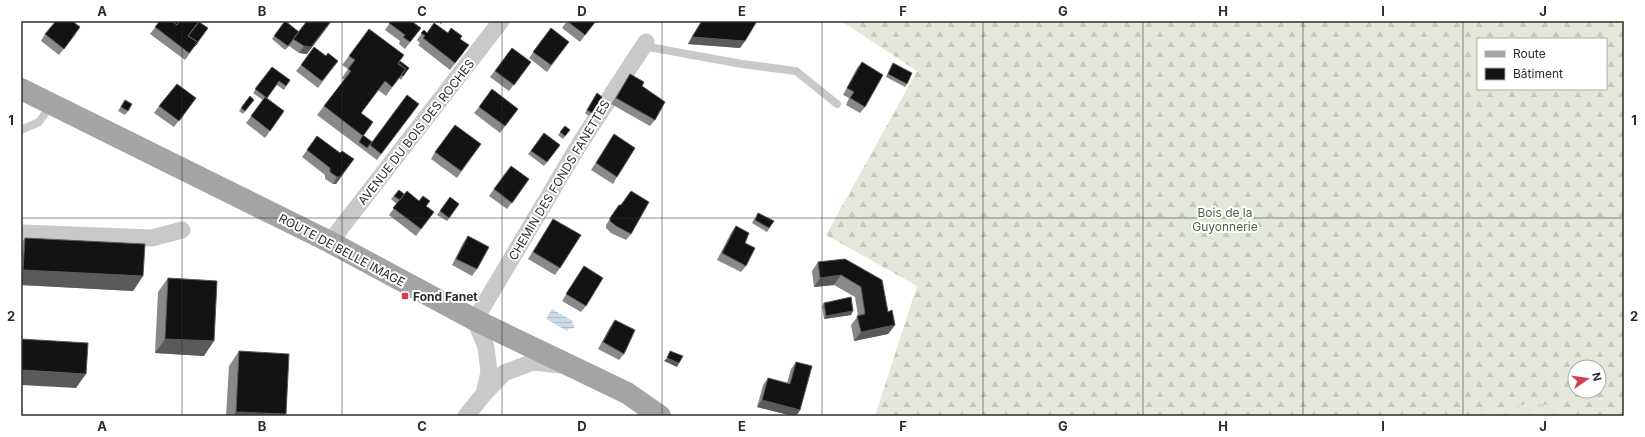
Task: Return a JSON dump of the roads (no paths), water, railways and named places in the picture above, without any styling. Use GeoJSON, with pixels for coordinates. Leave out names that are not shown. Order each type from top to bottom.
{"type":"FeatureCollection","features":[{"type":"Feature","properties":{"kind":"main road","name":"ROUTE DE BELLE IMAGE"},"geometry":{"type":"LineString","coordinates":[[21,89],[330,242],[475,320],[568,366],[627,393],[660,416]]}},
{"type":"Feature","properties":{"kind":"street","name":"AVENUE DU BOIS DES ROCHES"},"geometry":{"type":"LineString","coordinates":[[330,242],[501,21]]}},
{"type":"Feature","properties":{"kind":"street","name":"CHEMIN DES FONDS FANETTES"},"geometry":{"type":"LineString","coordinates":[[475,320],[579,145],[645,44]]}},
{"type":"Feature","properties":{"kind":"street"},"geometry":{"type":"LineString","coordinates":[[21,233],[152,238],[182,230]]}},
{"type":"Feature","properties":{"kind":"street"},"geometry":{"type":"LineString","coordinates":[[475,320],[486,347],[489,372],[484,394]]}},
{"type":"Feature","properties":{"kind":"street"},"geometry":{"type":"LineString","coordinates":[[466,416],[504,373],[533,362],[568,366]]}},
{"type":"Feature","properties":{"kind":"lane"},"geometry":{"type":"LineString","coordinates":[[645,44],[742,64],[796,71],[837,104]]}},
{"type":"Feature","properties":{"kind":"lane"},"geometry":{"type":"LineString","coordinates":[[21,130],[39,122],[51,104]]}},
{"type":"Feature","properties":{"kind":"water"},"geometry":{"type":"Polygon","coordinates":[[[552,309],[573,321],[572,323],[574,328],[568,329],[567,331],[546,319],[552,309]]]}},
{"type":"Feature","properties":{"kind":"place","name":"Fond Fanet"},"geometry":{"type":"Point","coordinates":[405,296]}},
{"type":"Feature","properties":{"kind":"park label","name":"Bois de la Guyonnerie"},"geometry":{"type":"Point","coordinates":[1225,219]}}]}
